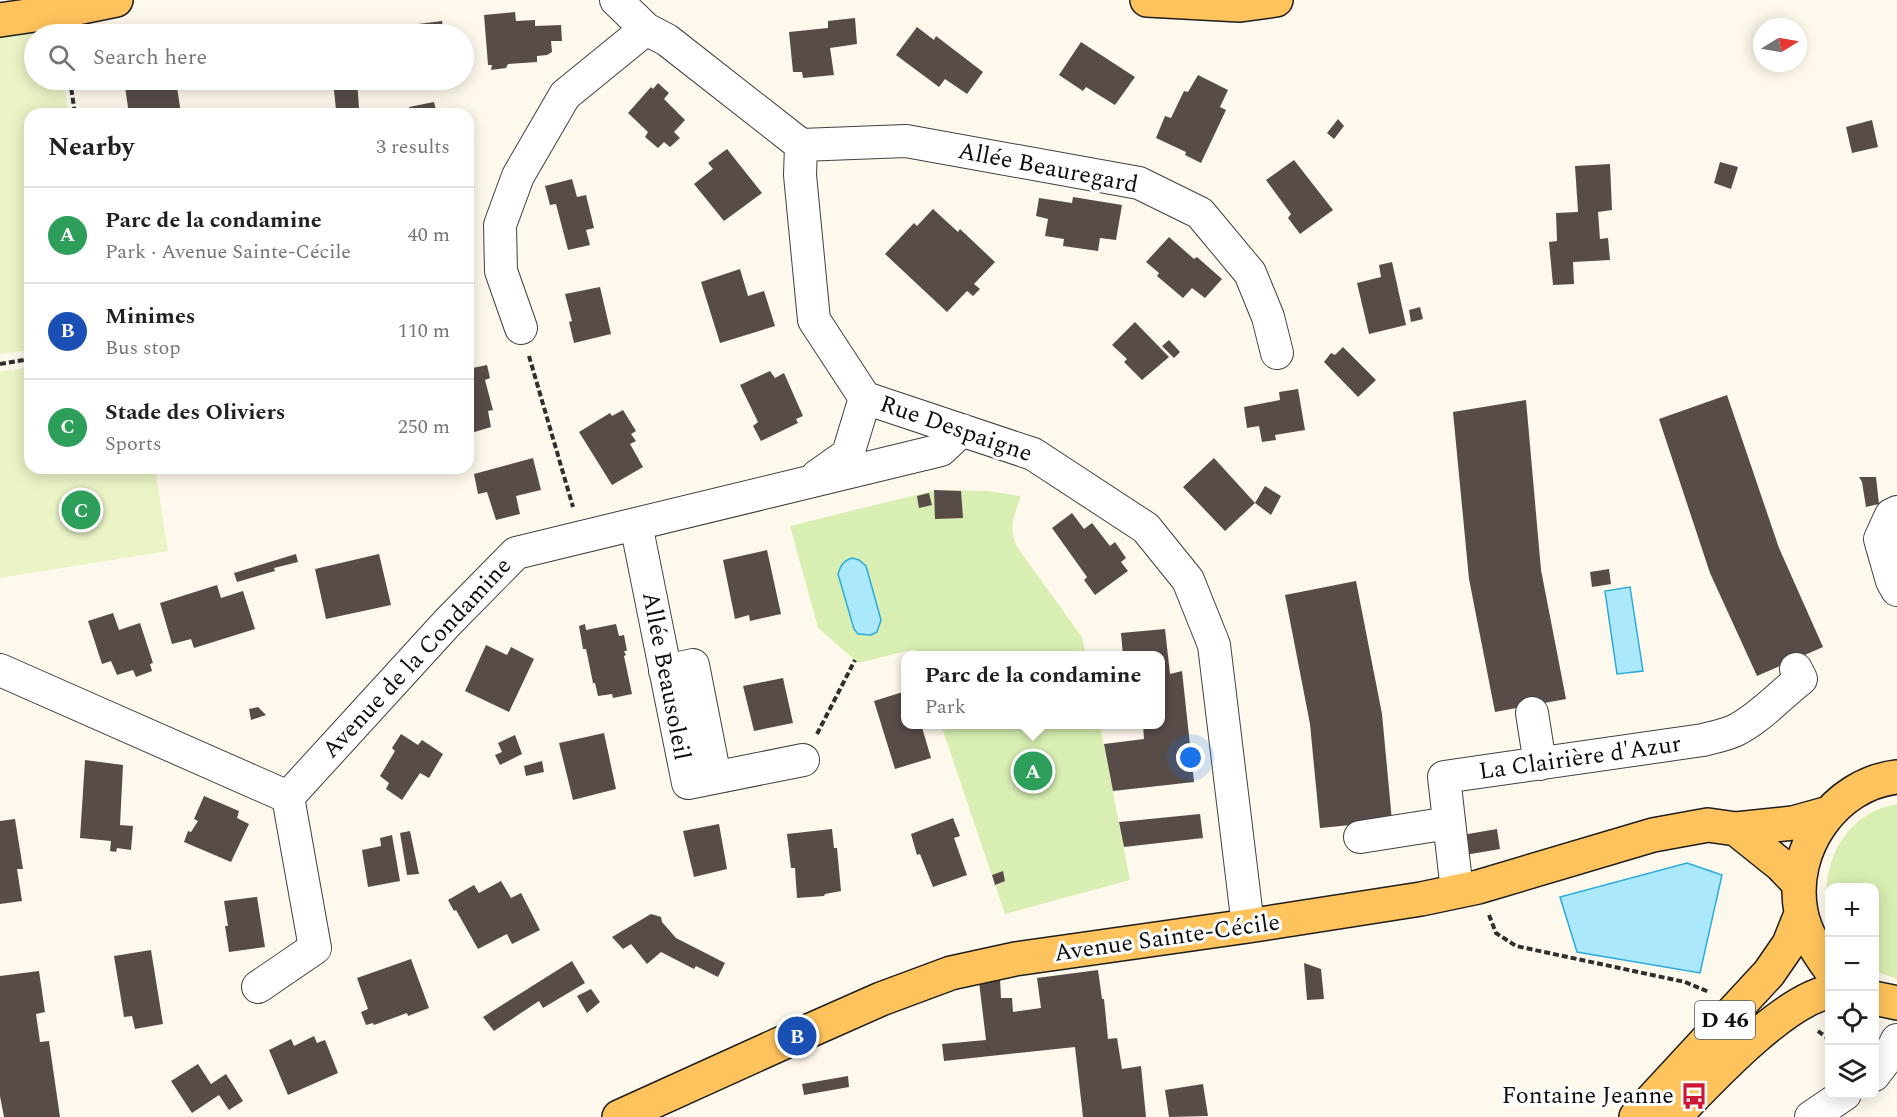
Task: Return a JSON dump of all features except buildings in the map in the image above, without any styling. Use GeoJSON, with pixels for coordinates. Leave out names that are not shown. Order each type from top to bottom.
{"type":"FeatureCollection","features":[{"type":"Feature","properties":{"kind":"main road"},"geometry":{"type":"LineString","coordinates":[[0,20],[61,5],[116,0]]}},
{"type":"Feature","properties":{"kind":"main road"},"geometry":{"type":"LineString","coordinates":[[1147,0],[1234,5],[1276,0]]}},
{"type":"Feature","properties":{"kind":"main road"},"geometry":{"type":"LineString","coordinates":[[1800,899],[1804,858],[1814,834],[1829,813],[1846,797],[1867,785],[1895,774]]}},
{"type":"Feature","properties":{"kind":"main road","name":"Avenue Sainte-Cécile"},"geometry":{"type":"LineString","coordinates":[[619,1117],[881,999],[951,973],[1015,959],[1411,901],[1468,889],[1653,835],[1708,825],[1736,829],[1793,823],[1829,813]]}},
{"type":"Feature","properties":{"kind":"main road"},"geometry":{"type":"LineString","coordinates":[[1736,829],[1780,865],[1800,899],[1812,943],[1825,962]]}},
{"type":"Feature","properties":{"kind":"main road","name":"D 46"},"geometry":{"type":"LineString","coordinates":[[1636,1117],[1769,973],[1789,944],[1800,899]]}},
{"type":"Feature","properties":{"kind":"main road","name":"D 46"},"geometry":{"type":"LineString","coordinates":[[1674,1117],[1747,1045],[1798,1004],[1825,993]]}},
{"type":"Feature","properties":{"kind":"main road"},"geometry":{"type":"LineString","coordinates":[[1879,999],[1897,1004]]}},
{"type":"Feature","properties":{"kind":"street"},"geometry":{"type":"LineString","coordinates":[[616,0],[646,29],[667,40],[801,146]]}},
{"type":"Feature","properties":{"kind":"street"},"geometry":{"type":"LineString","coordinates":[[521,328],[501,271],[500,225],[518,176],[564,95],[646,29]]}},
{"type":"Feature","properties":{"kind":"street","name":"Allée Beauregard"},"geometry":{"type":"LineString","coordinates":[[801,146],[906,141],[1139,183],[1200,213],[1250,273],[1268,317],[1277,353]]}},
{"type":"Feature","properties":{"kind":"street","name":"Rue Despaigne"},"geometry":{"type":"LineString","coordinates":[[801,146],[800,175],[814,320],[865,398],[1033,454],[1146,528],[1188,580],[1214,645],[1248,926]]}},
{"type":"Feature","properties":{"kind":"street"},"geometry":{"type":"LineString","coordinates":[[807,483],[848,453],[865,398]]}},
{"type":"Feature","properties":{"kind":"street","name":"Avenue de la Condamine"},"geometry":{"type":"LineString","coordinates":[[288,796],[448,622],[516,553],[941,450],[962,430]]}},
{"type":"Feature","properties":{"kind":"street"},"geometry":{"type":"LineString","coordinates":[[1897,512],[1892,515],[1880,540],[1892,581],[1897,590]]}},
{"type":"Feature","properties":{"kind":"street","name":"Allée Beausoleil"},"geometry":{"type":"LineString","coordinates":[[636,524],[688,783],[803,760]]}},
{"type":"Feature","properties":{"kind":"street","name":"La Clairière d'Azur"},"geometry":{"type":"LineString","coordinates":[[1468,889],[1449,823],[1444,777],[1703,740],[1735,731],[1760,714],[1801,679],[1796,669]]}},
{"type":"Feature","properties":{"kind":"street"},"geometry":{"type":"LineString","coordinates":[[0,670],[288,796],[315,948],[258,987]]}},
{"type":"Feature","properties":{"kind":"street"},"geometry":{"type":"LineString","coordinates":[[1532,713],[1540,764]]}},
{"type":"Feature","properties":{"kind":"street"},"geometry":{"type":"LineString","coordinates":[[1360,837],[1449,823]]}},
{"type":"Feature","properties":{"kind":"street"},"geometry":{"type":"LineString","coordinates":[[1879,1069],[1897,1040]]}},
{"type":"Feature","properties":{"kind":"street"},"geometry":{"type":"LineString","coordinates":[[1811,1117],[1839,1099]]}},
{"type":"Feature","properties":{"kind":"path"},"geometry":{"type":"LineString","coordinates":[[71,90],[74,108]]}},
{"type":"Feature","properties":{"kind":"path"},"geometry":{"type":"LineString","coordinates":[[521,328],[582,537]]}},
{"type":"Feature","properties":{"kind":"path"},"geometry":{"type":"LineString","coordinates":[[0,364],[24,360]]}},
{"type":"Feature","properties":{"kind":"path"},"geometry":{"type":"LineString","coordinates":[[803,760],[855,660]]}},
{"type":"Feature","properties":{"kind":"path"},"geometry":{"type":"LineString","coordinates":[[1468,889],[1496,933],[1516,946],[1685,982],[1718,996]]}},
{"type":"Feature","properties":{"kind":"green space"},"geometry":{"type":"Polygon","coordinates":[[[24,30],[24,90],[65,90],[67,108],[24,108],[24,351],[0,354],[0,33],[24,30]]]}},
{"type":"Feature","properties":{"kind":"green space"},"geometry":{"type":"Polygon","coordinates":[[[24,368],[24,474],[156,474],[168,551],[0,578],[0,372],[24,368]]]}},
{"type":"Feature","properties":{"kind":"green space"},"geometry":{"type":"Polygon","coordinates":[[[936,490],[988,491],[1021,496],[1012,527],[1017,547],[1082,637],[1085,651],[916,651],[915,649],[858,663],[818,628],[790,526],[936,490]]]}},
{"type":"Feature","properties":{"kind":"green space"},"geometry":{"type":"Polygon","coordinates":[[[942,729],[1101,729],[1130,880],[1005,914],[942,729]]]}},
{"type":"Feature","properties":{"kind":"green space"},"geometry":{"type":"Polygon","coordinates":[[[1897,804],[1897,979],[1879,972],[1879,883],[1827,883],[1831,861],[1849,830],[1862,818],[1878,809],[1897,804]]]}},
{"type":"Feature","properties":{"kind":"water"},"geometry":{"type":"Polygon","coordinates":[[[852,558],[866,566],[881,620],[877,632],[871,635],[858,634],[854,629],[838,574],[846,560],[852,558]]]}},
{"type":"Feature","properties":{"kind":"water"},"geometry":{"type":"Polygon","coordinates":[[[1630,587],[1643,671],[1617,674],[1605,591],[1630,587]]]}},
{"type":"Feature","properties":{"kind":"water"},"geometry":{"type":"Polygon","coordinates":[[[1687,863],[1722,875],[1700,973],[1577,952],[1560,897],[1687,863]]]}},
{"type":"Feature","properties":{"kind":"place","name":"Stade des Oliviers"},"geometry":{"type":"Point","coordinates":[81,510]}},
{"type":"Feature","properties":{"kind":"place","name":"Parc de la condamine"},"geometry":{"type":"Point","coordinates":[1033,771]}},
{"type":"Feature","properties":{"kind":"place","name":"Minimes"},"geometry":{"type":"Point","coordinates":[797,1036]}},
{"type":"Feature","properties":{"kind":"place","name":"Fontaine Jeanne"},"geometry":{"type":"Point","coordinates":[1694,1096]}}]}
